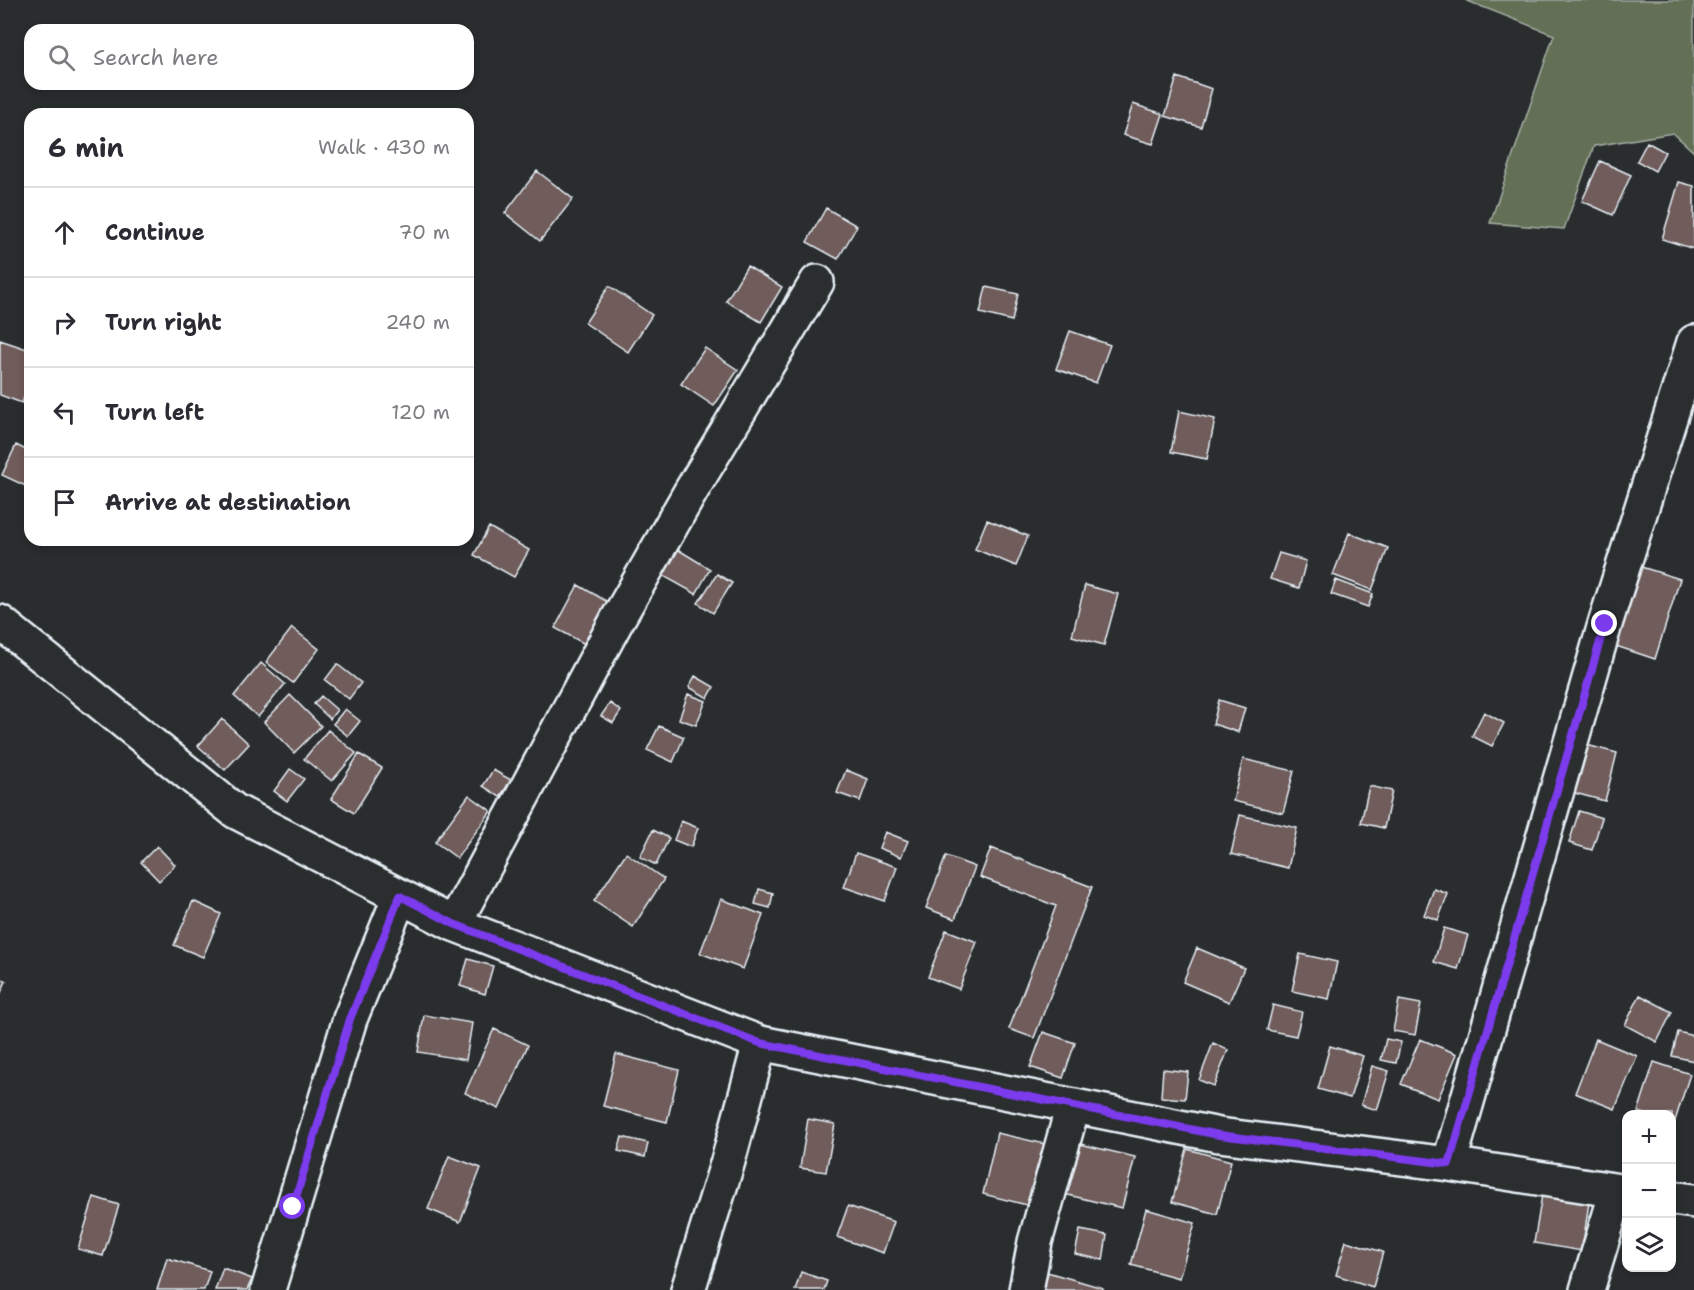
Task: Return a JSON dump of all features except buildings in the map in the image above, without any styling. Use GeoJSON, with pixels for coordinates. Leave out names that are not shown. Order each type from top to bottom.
{"type":"FeatureCollection","features":[{"type":"Feature","properties":{"kind":"street"},"geometry":{"type":"LineString","coordinates":[[454,924],[616,622],[691,491],[817,282]]}},
{"type":"Feature","properties":{"kind":"street"},"geometry":{"type":"LineString","coordinates":[[1449,1164],[1605,624],[1694,342]]}},
{"type":"Feature","properties":{"kind":"street"},"geometry":{"type":"LineString","coordinates":[[0,622],[235,811],[454,924],[760,1043],[1219,1135],[1449,1164],[1622,1192],[1587,1290]]}},
{"type":"Feature","properties":{"kind":"street"},"geometry":{"type":"LineString","coordinates":[[268,1290],[350,1019],[400,896]]}},
{"type":"Feature","properties":{"kind":"street"},"geometry":{"type":"LineString","coordinates":[[688,1290],[728,1161],[760,1043]]}},
{"type":"Feature","properties":{"kind":"street"},"geometry":{"type":"LineString","coordinates":[[1026,1290],[1035,1242],[1073,1106]]}},
{"type":"Feature","properties":{"kind":"street"},"geometry":{"type":"LineString","coordinates":[[1676,1199],[1694,1201]]}},
{"type":"Feature","properties":{"kind":"green space"},"geometry":{"type":"Polygon","coordinates":[[[1465,0],[1694,0],[1694,152],[1673,133],[1594,146],[1564,229],[1490,223],[1554,35],[1465,0]]]}},
{"type":"Feature","properties":{"kind":"route"},"geometry":{"type":"LineString","coordinates":[[293,1207],[350,1019],[400,896],[454,924],[760,1043],[1219,1135],[1449,1164],[1605,624]]}}]}
